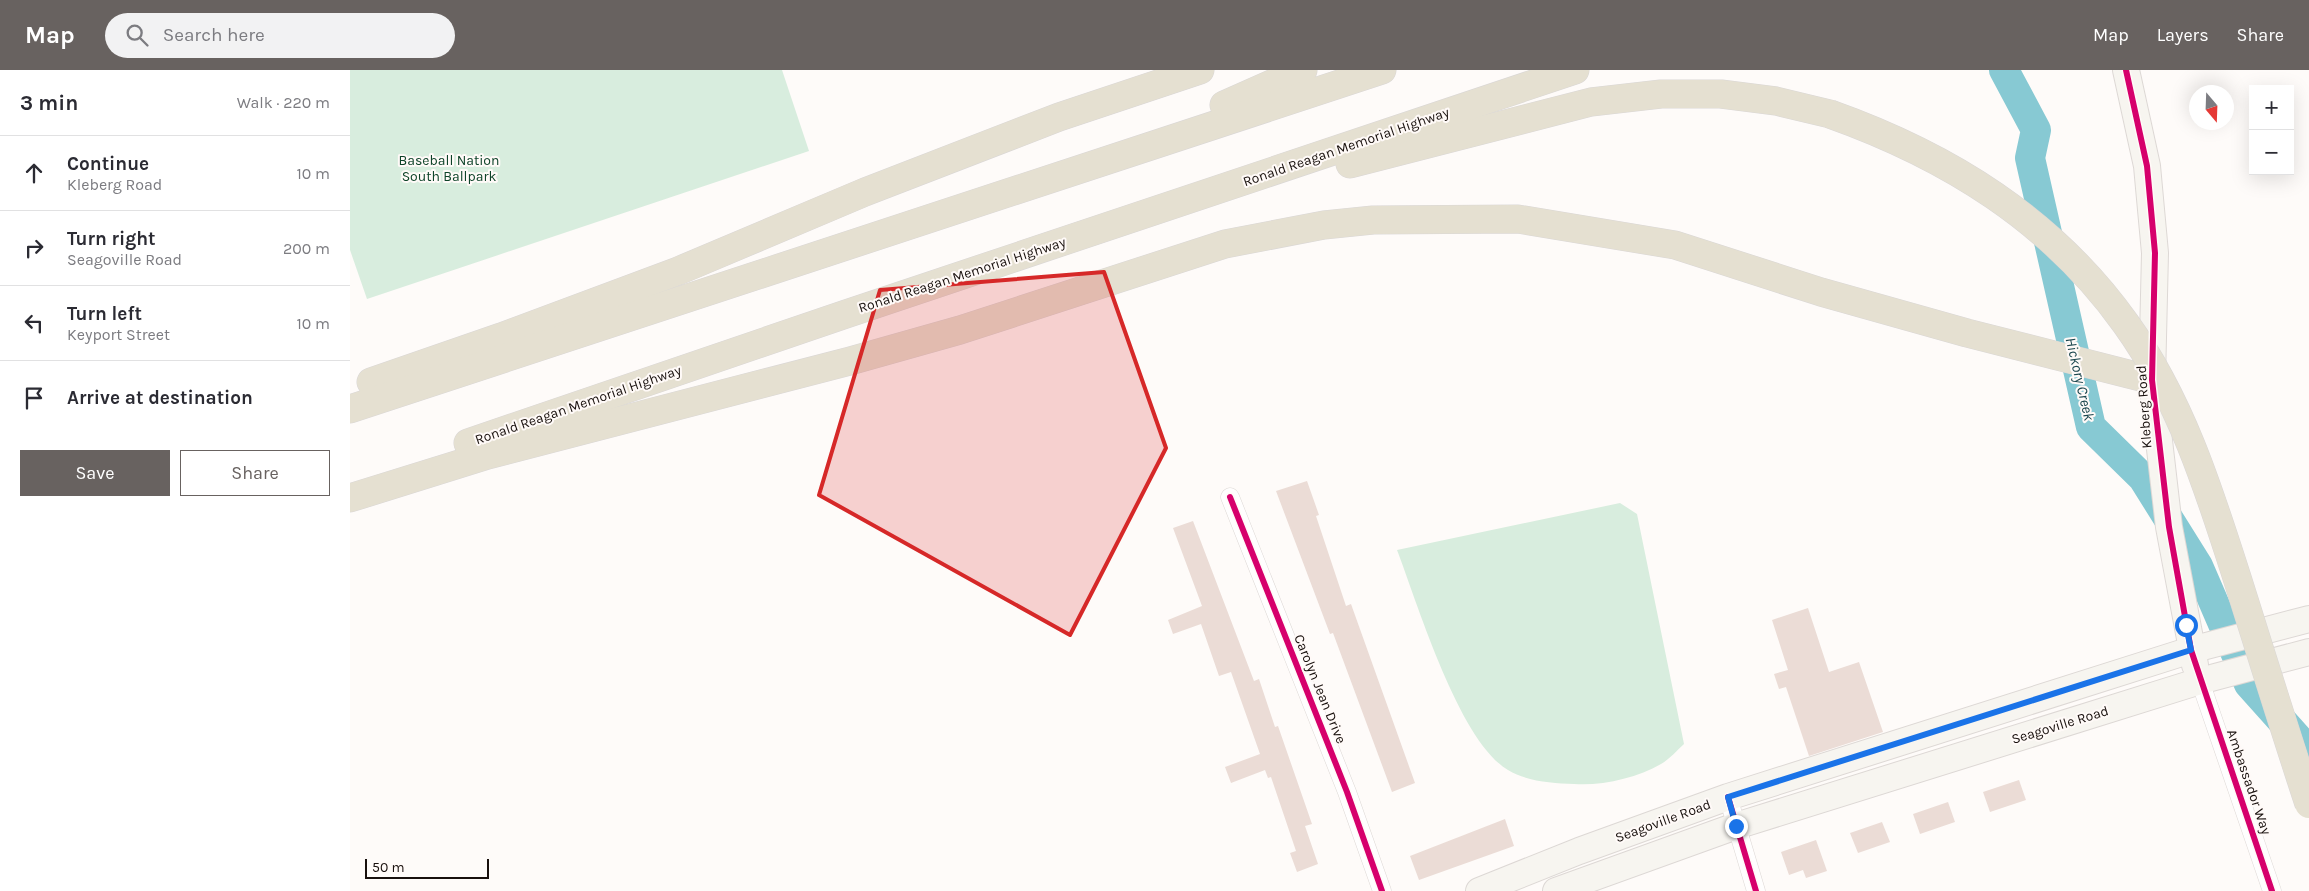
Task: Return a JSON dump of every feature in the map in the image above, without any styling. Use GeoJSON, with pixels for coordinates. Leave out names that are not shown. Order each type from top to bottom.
{"type":"FeatureCollection","features":[{"type":"Feature","properties":{"kind":"highway"},"geometry":{"type":"LineString","coordinates":[[350,390],[501,337],[678,271],[865,192],[1060,117],[1200,70]]}},
{"type":"Feature","properties":{"kind":"highway"},"geometry":{"type":"LineString","coordinates":[[851,245],[1216,108],[1303,70]]}},
{"type":"Feature","properties":{"kind":"highway"},"geometry":{"type":"LineString","coordinates":[[350,409],[1382,70]]}},
{"type":"Feature","properties":{"kind":"highway","name":"Ronald Reagan Memorial Highway"},"geometry":{"type":"LineString","coordinates":[[350,485],[613,392],[1575,70]]}},
{"type":"Feature","properties":{"kind":"highway"},"geometry":{"type":"LineString","coordinates":[[1028,253],[1347,164],[1591,102],[1661,94],[1721,94],[1776,101],[1830,114],[1882,132],[1929,155],[1984,187],[2020,213],[2058,246],[2126,323],[2156,371],[2195,454],[2309,804]]}},
{"type":"Feature","properties":{"kind":"highway"},"geometry":{"type":"LineString","coordinates":[[350,498],[488,455],[850,361],[960,330],[1225,244],[1324,225],[1373,220],[1518,219],[1675,245],[1794,283],[1967,333],[2152,380]]}},
{"type":"Feature","properties":{"kind":"main road","name":"Kleberg Road"},"geometry":{"type":"LineString","coordinates":[[2126,70],[2147,166],[2155,253],[2152,380],[2169,527],[2197,640],[2200,681]]}},
{"type":"Feature","properties":{"kind":"main road","name":"Seagoville Road"},"geometry":{"type":"LineString","coordinates":[[1479,891],[1579,851],[1728,797],[1881,749],[2197,640],[2304,620]]}},
{"type":"Feature","properties":{"kind":"main road","name":"Seagoville Road"},"geometry":{"type":"LineString","coordinates":[[1556,891],[1736,826],[2200,681],[2307,652]]}},
{"type":"Feature","properties":{"kind":"main road"},"geometry":{"type":"LineString","coordinates":[[1881,749],[1890,777]]}},
{"type":"Feature","properties":{"kind":"street","name":"Carolyn Jean Drive"},"geometry":{"type":"LineString","coordinates":[[1230,498],[1347,792],[1382,891]]}},
{"type":"Feature","properties":{"kind":"street","name":"Ambassador Way"},"geometry":{"type":"LineString","coordinates":[[2200,681],[2272,891]]}},
{"type":"Feature","properties":{"kind":"street"},"geometry":{"type":"LineString","coordinates":[[1728,797],[1756,891]]}},
{"type":"Feature","properties":{"kind":"highlighted area"},"geometry":{"type":"Polygon","coordinates":[[[1104,272],[1166,448],[1070,635],[819,495],[880,290],[1104,272]]]}},
{"type":"Feature","properties":{"kind":"green space","name":"Baseball Nation South Ballpark"},"geometry":{"type":"Polygon","coordinates":[[[350,70],[782,70],[809,151],[367,299],[350,250],[350,70]]]}},
{"type":"Feature","properties":{"kind":"green space"},"geometry":{"type":"Polygon","coordinates":[[[1620,503],[1637,514],[1684,744],[1670,757],[1652,769],[1619,780],[1596,784],[1574,784],[1524,777],[1508,770],[1490,754],[1473,731],[1442,670],[1397,550],[1620,503]]]}},
{"type":"Feature","properties":{"kind":"building"},"geometry":{"type":"Polygon","coordinates":[[[1307,481],[1319,515],[1316,516],[1346,606],[1351,604],[1415,783],[1392,792],[1333,633],[1330,634],[1276,491],[1307,481]]]}},
{"type":"Feature","properties":{"kind":"building"},"geometry":{"type":"Polygon","coordinates":[[[1193,521],[1254,681],[1259,679],[1275,727],[1278,726],[1312,824],[1305,826],[1318,864],[1297,872],[1290,853],[1296,851],[1271,777],[1268,778],[1265,770],[1231,783],[1225,767],[1260,754],[1231,672],[1219,676],[1201,624],[1173,634],[1168,620],[1202,606],[1173,528],[1193,521]]]}},
{"type":"Feature","properties":{"kind":"building"},"geometry":{"type":"Polygon","coordinates":[[[1808,608],[1829,672],[1859,662],[1883,732],[1809,756],[1786,687],[1779,689],[1774,674],[1788,670],[1772,620],[1808,608]]]}},
{"type":"Feature","properties":{"kind":"building"},"geometry":{"type":"Polygon","coordinates":[[[2019,780],[2026,800],[1990,812],[1983,792],[2019,780]]]}},
{"type":"Feature","properties":{"kind":"building"},"geometry":{"type":"Polygon","coordinates":[[[1948,802],[1955,822],[1920,834],[1913,814],[1948,802]]]}},
{"type":"Feature","properties":{"kind":"building"},"geometry":{"type":"Polygon","coordinates":[[[1505,819],[1514,846],[1419,880],[1410,856],[1505,819]]]}},
{"type":"Feature","properties":{"kind":"building"},"geometry":{"type":"Polygon","coordinates":[[[1882,822],[1890,842],[1858,853],[1850,833],[1882,822]]]}},
{"type":"Feature","properties":{"kind":"building"},"geometry":{"type":"Polygon","coordinates":[[[1816,840],[1827,871],[1806,878],[1803,870],[1789,875],[1781,852],[1816,840]]]}},
{"type":"Feature","properties":{"kind":"waterway","name":"Hickory Creek"},"geometry":{"type":"LineString","coordinates":[[2004,70],[2036,130],[2030,158],[2091,427],[2143,478],[2198,566],[2249,684],[2309,751]]}},
{"type":"Feature","properties":{"kind":"cycle path"},"geometry":{"type":"LineString","coordinates":[[2126,70],[2147,166],[2155,253],[2152,380],[2169,527],[2191,650],[2272,891]]}},
{"type":"Feature","properties":{"kind":"cycle path"},"geometry":{"type":"LineString","coordinates":[[1230,497],[1347,792],[1382,891]]}},
{"type":"Feature","properties":{"kind":"cycle path"},"geometry":{"type":"LineString","coordinates":[[1728,797],[1756,891]]}},
{"type":"Feature","properties":{"kind":"route"},"geometry":{"type":"LineString","coordinates":[[1736,826],[1728,797],[2191,650],[2186,625]]}}]}
